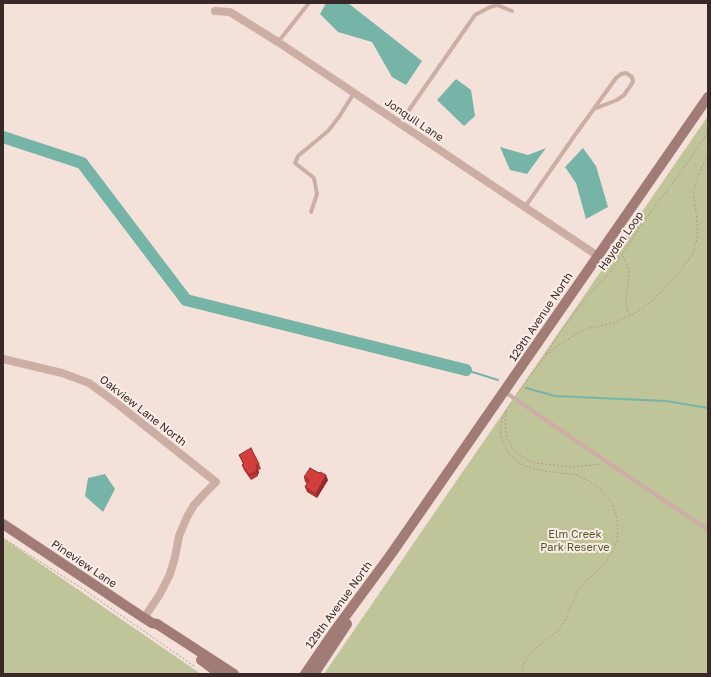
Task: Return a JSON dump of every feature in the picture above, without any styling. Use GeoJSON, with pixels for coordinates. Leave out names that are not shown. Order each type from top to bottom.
{"type":"FeatureCollection","features":[{"type":"Feature","properties":{"kind":"main road","name":"129th Avenue North"},"geometry":{"type":"LineString","coordinates":[[304,674],[394,550],[708,97]]}},
{"type":"Feature","properties":{"kind":"main road","name":"Pineview Lane"},"geometry":{"type":"LineString","coordinates":[[3,524],[148,621],[157,624],[234,674]]}},
{"type":"Feature","properties":{"kind":"main road","name":"129th Avenue North"},"geometry":{"type":"LineString","coordinates":[[314,674],[388,562],[394,550]]}},
{"type":"Feature","properties":{"kind":"main road","name":"Pineview Lane"},"geometry":{"type":"LineString","coordinates":[[148,621],[154,628],[220,674]]}},
{"type":"Feature","properties":{"kind":"street","name":"Jonquil Lane"},"geometry":{"type":"LineString","coordinates":[[214,11],[230,12],[278,42],[598,256]]}},
{"type":"Feature","properties":{"kind":"street","name":"Oakview Lane North"},"geometry":{"type":"LineString","coordinates":[[3,359],[62,373],[89,383],[216,482],[194,505],[187,516],[179,536],[170,574],[148,621]]}},
{"type":"Feature","properties":{"kind":"lane"},"geometry":{"type":"LineString","coordinates":[[278,42],[309,3]]}},
{"type":"Feature","properties":{"kind":"lane"},"geometry":{"type":"LineString","coordinates":[[400,123],[475,14],[497,5],[512,11]]}},
{"type":"Feature","properties":{"kind":"lane"},"geometry":{"type":"LineString","coordinates":[[525,207],[594,109],[616,78],[621,74],[626,73],[632,77],[633,82],[624,95],[617,100],[594,109]]}},
{"type":"Feature","properties":{"kind":"lane"},"geometry":{"type":"LineString","coordinates":[[310,212],[317,194],[314,178],[295,163],[298,156],[328,131],[354,93]]}},
{"type":"Feature","properties":{"kind":"lane"},"geometry":{"type":"LineString","coordinates":[[505,391],[708,530]]}},
{"type":"Feature","properties":{"kind":"path","name":"Hayden Loop"},"geometry":{"type":"LineString","coordinates":[[545,356],[563,328],[587,297],[612,270],[642,224],[708,132]]}},
{"type":"Feature","properties":{"kind":"path"},"geometry":{"type":"LineString","coordinates":[[521,674],[527,658],[537,647],[559,630],[565,621],[578,590],[604,564],[612,552],[617,541],[618,526],[612,503],[590,480],[573,474],[533,469],[519,463],[504,447],[500,434],[501,424],[506,411],[514,398],[545,356],[579,332],[630,316],[649,304],[664,290],[682,269],[695,248],[698,234],[694,189],[698,175],[708,154]]}},
{"type":"Feature","properties":{"kind":"path"},"geometry":{"type":"LineString","coordinates":[[611,246],[618,250],[622,255],[628,268],[629,274],[626,302],[630,316]]}},
{"type":"Feature","properties":{"kind":"path"},"geometry":{"type":"LineString","coordinates":[[506,411],[506,437],[513,449],[525,459],[536,463],[574,467],[609,463]]}},
{"type":"Feature","properties":{"kind":"path"},"geometry":{"type":"LineString","coordinates":[[3,538],[83,589],[196,667]]}},
{"type":"Feature","properties":{"kind":"green space","name":"Elm Creek Park Reserve"},"geometry":{"type":"Polygon","coordinates":[[[708,116],[708,674],[324,674],[437,509],[708,116]]]}},
{"type":"Feature","properties":{"kind":"green space"},"geometry":{"type":"Polygon","coordinates":[[[3,538],[201,674],[3,674],[3,538]]]}},
{"type":"Feature","properties":{"kind":"water"},"geometry":{"type":"Polygon","coordinates":[[[326,3],[348,3],[422,61],[406,85],[392,77],[372,42],[338,32],[320,14],[326,3]]]}},
{"type":"Feature","properties":{"kind":"water"},"geometry":{"type":"Polygon","coordinates":[[[456,79],[471,90],[475,116],[464,126],[437,100],[456,79]]]}},
{"type":"Feature","properties":{"kind":"water"},"geometry":{"type":"Polygon","coordinates":[[[500,147],[528,155],[546,148],[527,174],[510,170],[500,147]]]}},
{"type":"Feature","properties":{"kind":"water"},"geometry":{"type":"Polygon","coordinates":[[[583,148],[596,166],[608,207],[586,219],[576,183],[565,167],[583,148]]]}},
{"type":"Feature","properties":{"kind":"water"},"geometry":{"type":"Polygon","coordinates":[[[105,474],[115,489],[103,512],[85,496],[88,478],[105,474]]]}},
{"type":"Feature","properties":{"kind":"building"},"geometry":{"type":"Polygon","coordinates":[[[251,448],[259,464],[256,466],[258,469],[256,470],[257,471],[249,475],[242,465],[244,464],[239,455],[251,448]]]}},
{"type":"Feature","properties":{"kind":"building"},"geometry":{"type":"Polygon","coordinates":[[[310,468],[326,475],[316,494],[305,487],[309,480],[304,477],[310,468]]]}},
{"type":"Feature","properties":{"kind":"waterway"},"geometry":{"type":"LineString","coordinates":[[3,137],[82,163],[186,300],[466,370]]}},
{"type":"Feature","properties":{"kind":"waterway"},"geometry":{"type":"LineString","coordinates":[[466,370],[498,380]]}},
{"type":"Feature","properties":{"kind":"waterway"},"geometry":{"type":"LineString","coordinates":[[526,388],[555,396],[666,401],[708,408]]}}]}
